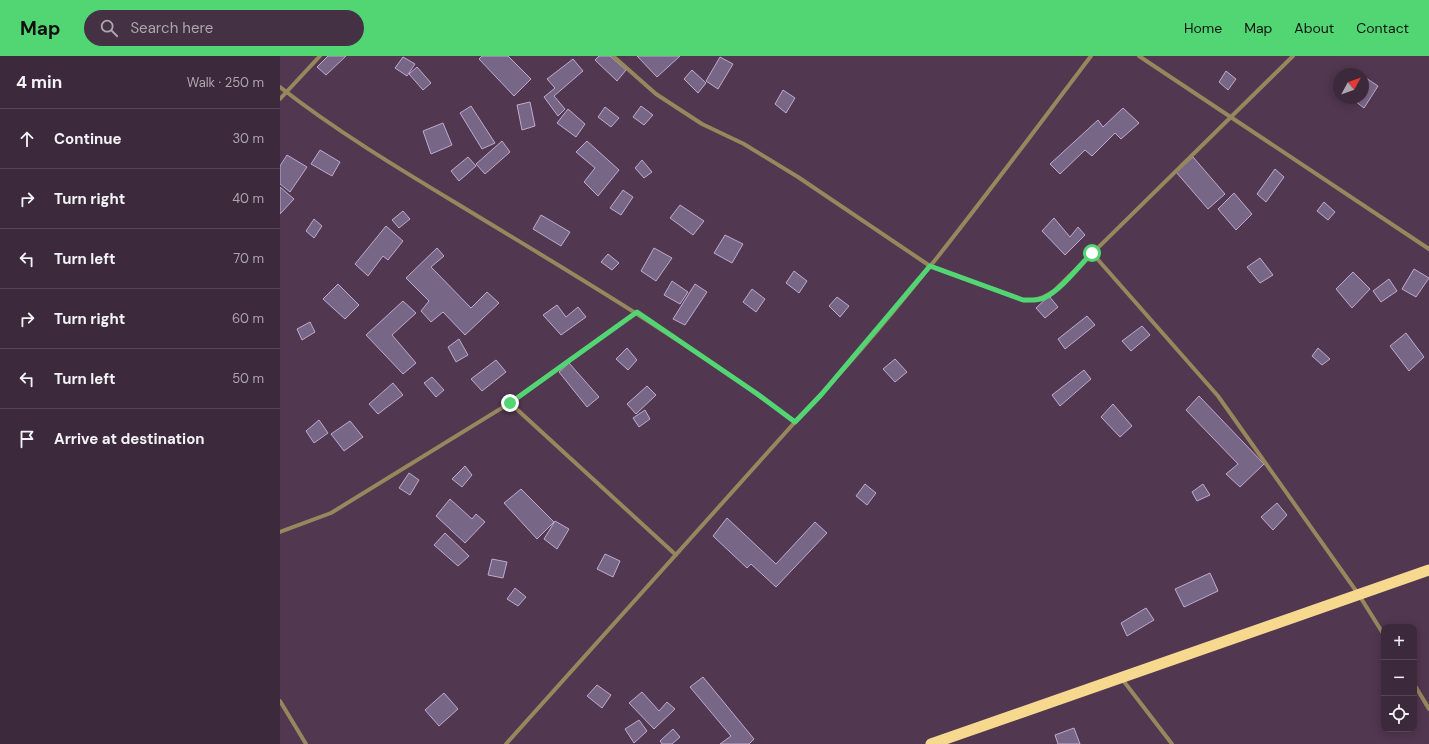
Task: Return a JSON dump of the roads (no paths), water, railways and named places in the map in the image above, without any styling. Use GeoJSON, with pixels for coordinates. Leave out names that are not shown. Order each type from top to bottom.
{"type":"FeatureCollection","features":[{"type":"Feature","properties":{"kind":"highway"},"geometry":{"type":"LineString","coordinates":[[931,744],[1429,570]]}},
{"type":"Feature","properties":{"kind":"street"},"geometry":{"type":"LineString","coordinates":[[280,99],[320,56]]}},
{"type":"Feature","properties":{"kind":"street"},"geometry":{"type":"LineString","coordinates":[[613,56],[656,94],[702,124],[744,144],[798,177],[930,266],[1023,300],[1034,301],[1044,298],[1054,290],[1230,116],[1293,56]]}},
{"type":"Feature","properties":{"kind":"street"},"geometry":{"type":"LineString","coordinates":[[506,744],[795,422],[821,395],[930,266],[1091,56]]}},
{"type":"Feature","properties":{"kind":"street"},"geometry":{"type":"LineString","coordinates":[[1139,56],[1429,249]]}},
{"type":"Feature","properties":{"kind":"street"},"geometry":{"type":"LineString","coordinates":[[280,87],[382,158],[637,312],[756,393],[795,422]]}},
{"type":"Feature","properties":{"kind":"street"},"geometry":{"type":"LineString","coordinates":[[1092,253],[1218,396],[1360,595],[1381,630]]}},
{"type":"Feature","properties":{"kind":"street"},"geometry":{"type":"LineString","coordinates":[[280,532],[331,513],[510,403],[637,312]]}},
{"type":"Feature","properties":{"kind":"street"},"geometry":{"type":"LineString","coordinates":[[510,403],[676,555]]}},
{"type":"Feature","properties":{"kind":"street"},"geometry":{"type":"LineString","coordinates":[[1121,678],[1172,744]]}},
{"type":"Feature","properties":{"kind":"street"},"geometry":{"type":"LineString","coordinates":[[1417,689],[1429,709]]}},
{"type":"Feature","properties":{"kind":"street"},"geometry":{"type":"LineString","coordinates":[[280,701],[306,744]]}}]}
